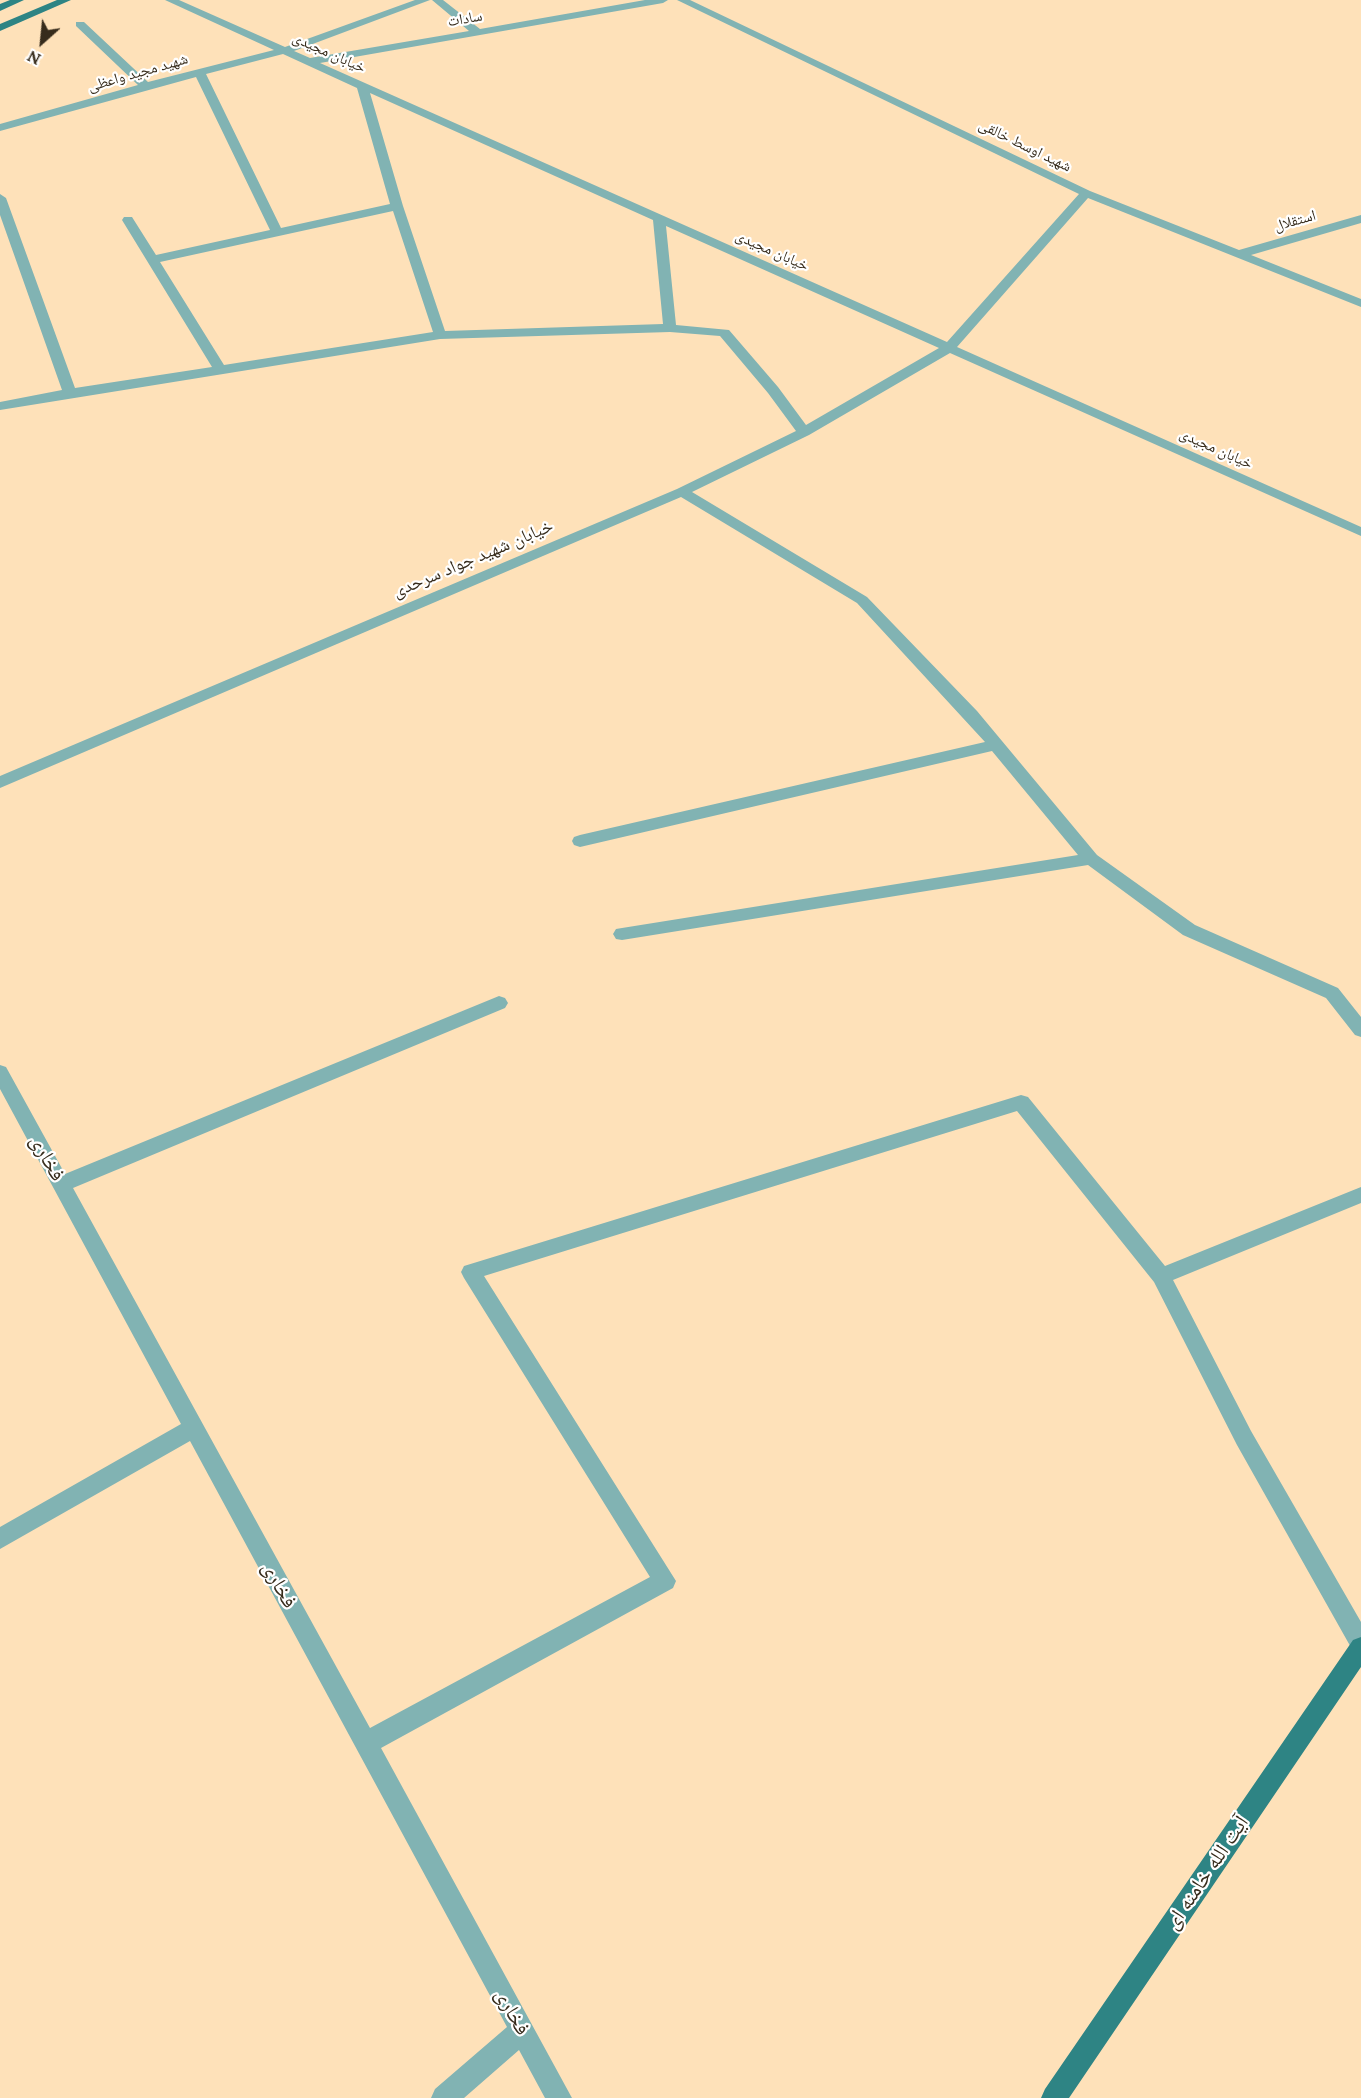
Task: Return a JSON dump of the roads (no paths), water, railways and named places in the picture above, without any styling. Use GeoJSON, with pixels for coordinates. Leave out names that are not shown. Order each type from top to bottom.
{"type":"FeatureCollection","features":[{"type":"Feature","properties":{"kind":"main road"},"geometry":{"type":"LineString","coordinates":[[0,8],[19,0]]}},
{"type":"Feature","properties":{"kind":"main road"},"geometry":{"type":"LineString","coordinates":[[0,28],[66,0]]}},
{"type":"Feature","properties":{"kind":"main road","name":"آیت الله خامنه ای"},"geometry":{"type":"LineString","coordinates":[[1054,2098],[1361,1648]]}},
{"type":"Feature","properties":{"kind":"street","name":"خیابان مجیدی"},"geometry":{"type":"LineString","coordinates":[[170,0],[1361,532]]}},
{"type":"Feature","properties":{"kind":"street","name":"شهید مجید واعظی"},"geometry":{"type":"LineString","coordinates":[[0,128],[199,71],[284,51],[425,0]]}},
{"type":"Feature","properties":{"kind":"street"},"geometry":{"type":"LineString","coordinates":[[437,0],[477,32]]}},
{"type":"Feature","properties":{"kind":"street","name":"سادات"},"geometry":{"type":"LineString","coordinates":[[308,62],[663,0]]}},
{"type":"Feature","properties":{"kind":"street","name":"شهید اوسط خالقی"},"geometry":{"type":"LineString","coordinates":[[682,0],[1086,193],[1361,303]]}},
{"type":"Feature","properties":{"kind":"street"},"geometry":{"type":"LineString","coordinates":[[80,24],[146,86]]}},
{"type":"Feature","properties":{"kind":"street"},"geometry":{"type":"LineString","coordinates":[[199,71],[278,232]]}},
{"type":"Feature","properties":{"kind":"street"},"geometry":{"type":"LineString","coordinates":[[362,86],[397,206],[440,335]]}},
{"type":"Feature","properties":{"kind":"street","name":"خیابان شهید جواد سرحدی"},"geometry":{"type":"LineString","coordinates":[[0,782],[682,492],[804,432],[949,348],[1086,193]]}},
{"type":"Feature","properties":{"kind":"street"},"geometry":{"type":"LineString","coordinates":[[0,198],[70,393]]}},
{"type":"Feature","properties":{"kind":"street"},"geometry":{"type":"LineString","coordinates":[[152,260],[397,206]]}},
{"type":"Feature","properties":{"kind":"street"},"geometry":{"type":"LineString","coordinates":[[659,219],[670,328]]}},
{"type":"Feature","properties":{"kind":"street","name":"استقلال"},"geometry":{"type":"LineString","coordinates":[[1239,254],[1361,219]]}},
{"type":"Feature","properties":{"kind":"street"},"geometry":{"type":"LineString","coordinates":[[128,220],[220,369]]}},
{"type":"Feature","properties":{"kind":"street"},"geometry":{"type":"LineString","coordinates":[[0,406],[440,335],[670,328],[724,333],[773,390],[804,432]]}},
{"type":"Feature","properties":{"kind":"street"},"geometry":{"type":"LineString","coordinates":[[682,492],[862,600],[996,745],[1091,859],[1190,930],[1332,993],[1361,1030]]}},
{"type":"Feature","properties":{"kind":"street"},"geometry":{"type":"LineString","coordinates":[[580,841],[996,745]]}},
{"type":"Feature","properties":{"kind":"street"},"geometry":{"type":"LineString","coordinates":[[622,934],[1091,859]]}},
{"type":"Feature","properties":{"kind":"street"},"geometry":{"type":"LineString","coordinates":[[62,1184],[499,1003]]}},
{"type":"Feature","properties":{"kind":"street","name":"فخاری"},"geometry":{"type":"LineString","coordinates":[[0,1072],[5,1095],[62,1184],[559,2098]]}},
{"type":"Feature","properties":{"kind":"street"},"geometry":{"type":"LineString","coordinates":[[366,1743],[665,1581],[471,1272],[1022,1101],[1161,1276],[1244,1438],[1361,1643]]}},
{"type":"Feature","properties":{"kind":"street"},"geometry":{"type":"LineString","coordinates":[[1161,1276],[1361,1195]]}},
{"type":"Feature","properties":{"kind":"street"},"geometry":{"type":"LineString","coordinates":[[0,1539],[194,1428]]}},
{"type":"Feature","properties":{"kind":"street"},"geometry":{"type":"LineString","coordinates":[[444,2098],[522,2031]]}}]}
